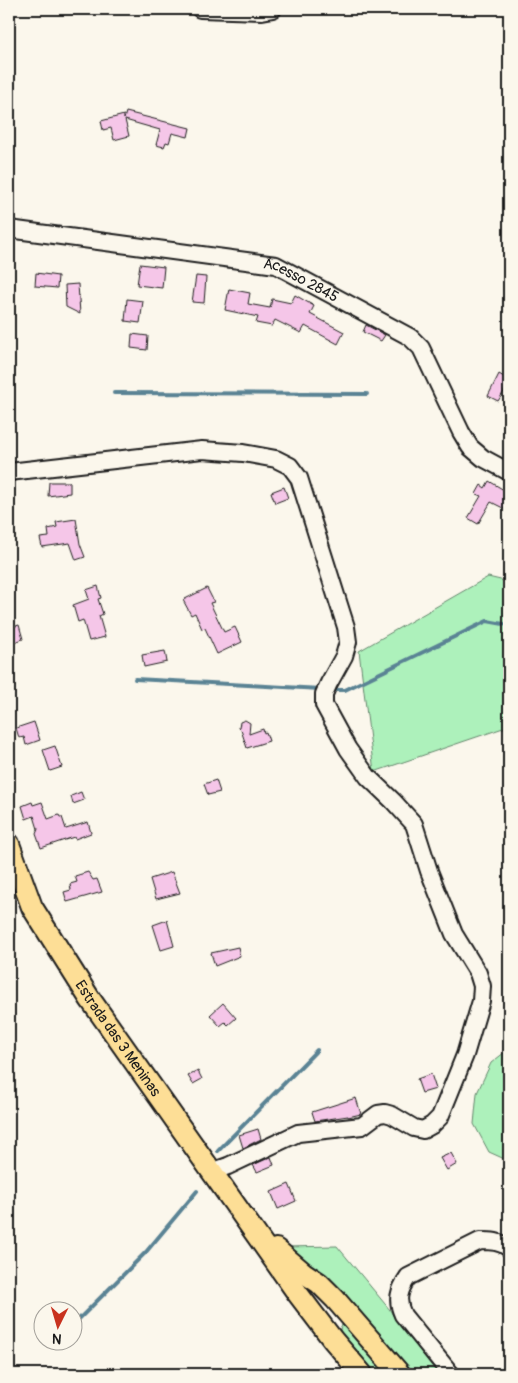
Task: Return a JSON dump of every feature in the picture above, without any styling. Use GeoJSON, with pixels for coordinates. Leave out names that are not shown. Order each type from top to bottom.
{"type":"FeatureCollection","features":[{"type":"Feature","properties":{"kind":"main road","name":"Estrada das 3 Meninas"},"geometry":{"type":"LineString","coordinates":[[9,844],[32,907],[90,999],[298,1294],[362,1374]]}},
{"type":"Feature","properties":{"kind":"main road","name":"Estrada das 3 Meninas"},"geometry":{"type":"LineString","coordinates":[[246,1219],[288,1260],[319,1283],[335,1298],[400,1374]]}},
{"type":"Feature","properties":{"kind":"street"},"geometry":{"type":"LineString","coordinates":[[200,9],[262,11],[273,9]]}},
{"type":"Feature","properties":{"kind":"street","name":"Acesso 2845"},"geometry":{"type":"LineString","coordinates":[[9,229],[276,264],[410,337],[421,348],[470,447],[484,458],[509,472]]}},
{"type":"Feature","properties":{"kind":"street"},"geometry":{"type":"LineString","coordinates":[[9,472],[202,450],[244,453],[276,459],[290,466],[299,478],[346,627],[348,642],[344,656],[324,694],[324,705],[348,749],[368,777],[414,824],[429,871],[454,934],[478,973],[482,986],[481,1001],[465,1055],[440,1117],[432,1125],[423,1130],[414,1128],[392,1115],[378,1114],[362,1126],[298,1133],[212,1172]]}},
{"type":"Feature","properties":{"kind":"street"},"geometry":{"type":"LineString","coordinates":[[451,1374],[399,1307],[398,1297],[401,1286],[408,1277],[480,1241],[503,1243],[509,1248]]}},
{"type":"Feature","properties":{"kind":"green space"},"geometry":{"type":"Polygon","coordinates":[[[488,577],[509,582],[509,726],[374,772],[359,651],[488,577]]]}},
{"type":"Feature","properties":{"kind":"green space"},"geometry":{"type":"Polygon","coordinates":[[[509,1049],[509,1161],[489,1152],[474,1124],[477,1093],[491,1063],[509,1049]]]}},
{"type":"Feature","properties":{"kind":"green space"},"geometry":{"type":"Polygon","coordinates":[[[337,1246],[390,1310],[438,1374],[408,1374],[285,1247],[337,1246]]]}},
{"type":"Feature","properties":{"kind":"green space"},"geometry":{"type":"Polygon","coordinates":[[[346,1323],[392,1374],[372,1374],[339,1333],[341,1326],[346,1323]]]}},
{"type":"Feature","properties":{"kind":"building"},"geometry":{"type":"Polygon","coordinates":[[[126,112],[190,128],[188,137],[172,133],[169,143],[166,142],[164,147],[156,145],[160,130],[125,120],[129,136],[114,140],[111,128],[103,130],[101,121],[124,115],[124,119],[126,112]]]}},
{"type":"Feature","properties":{"kind":"building"},"geometry":{"type":"Polygon","coordinates":[[[140,264],[164,267],[162,288],[137,285],[140,264]]]}},
{"type":"Feature","properties":{"kind":"building"},"geometry":{"type":"Polygon","coordinates":[[[36,273],[58,276],[57,288],[35,286],[36,273]]]}},
{"type":"Feature","properties":{"kind":"building"},"geometry":{"type":"Polygon","coordinates":[[[196,276],[206,277],[204,303],[192,302],[196,276]]]}},
{"type":"Feature","properties":{"kind":"building"},"geometry":{"type":"Polygon","coordinates":[[[78,284],[80,314],[66,307],[65,285],[78,284]]]}},
{"type":"Feature","properties":{"kind":"building"},"geometry":{"type":"Polygon","coordinates":[[[229,289],[250,293],[248,304],[270,308],[272,299],[291,303],[295,295],[314,306],[310,314],[344,332],[338,344],[305,326],[301,333],[275,320],[272,326],[256,323],[258,317],[225,310],[229,289]]]}},
{"type":"Feature","properties":{"kind":"building"},"geometry":{"type":"Polygon","coordinates":[[[127,299],[143,301],[140,323],[125,321],[127,299]]]}},
{"type":"Feature","properties":{"kind":"building"},"geometry":{"type":"Polygon","coordinates":[[[366,325],[385,335],[381,341],[363,332],[366,325]]]}},
{"type":"Feature","properties":{"kind":"building"},"geometry":{"type":"Polygon","coordinates":[[[132,334],[148,336],[147,350],[131,348],[132,334]]]}},
{"type":"Feature","properties":{"kind":"building"},"geometry":{"type":"Polygon","coordinates":[[[499,374],[509,380],[509,384],[498,401],[488,396],[499,374]]]}},
{"type":"Feature","properties":{"kind":"building"},"geometry":{"type":"Polygon","coordinates":[[[489,481],[509,493],[509,511],[491,502],[478,524],[468,518],[481,496],[476,494],[481,485],[485,488],[489,481]]]}},
{"type":"Feature","properties":{"kind":"building"},"geometry":{"type":"Polygon","coordinates":[[[49,482],[70,482],[70,493],[48,496],[49,482]]]}},
{"type":"Feature","properties":{"kind":"building"},"geometry":{"type":"Polygon","coordinates":[[[284,487],[288,498],[275,503],[271,492],[284,487]]]}},
{"type":"Feature","properties":{"kind":"building"},"geometry":{"type":"Polygon","coordinates":[[[76,519],[80,544],[85,557],[76,560],[70,543],[42,547],[40,538],[49,537],[48,529],[57,527],[56,522],[76,519]]]}},
{"type":"Feature","properties":{"kind":"building"},"geometry":{"type":"Polygon","coordinates":[[[98,586],[101,598],[98,599],[103,614],[99,616],[105,637],[89,641],[83,620],[78,622],[73,605],[89,599],[86,590],[98,586]]]}},
{"type":"Feature","properties":{"kind":"building"},"geometry":{"type":"Polygon","coordinates":[[[207,588],[214,602],[210,603],[224,632],[235,627],[242,642],[217,654],[205,628],[202,629],[195,613],[191,615],[183,600],[207,588]]]}},
{"type":"Feature","properties":{"kind":"building"},"geometry":{"type":"Polygon","coordinates":[[[19,625],[23,639],[9,644],[9,628],[19,625]]]}},
{"type":"Feature","properties":{"kind":"building"},"geometry":{"type":"Polygon","coordinates":[[[165,651],[167,662],[144,667],[142,655],[165,651]]]}},
{"type":"Feature","properties":{"kind":"building"},"geometry":{"type":"Polygon","coordinates":[[[245,720],[250,723],[249,734],[263,729],[269,741],[247,748],[239,728],[240,722],[245,720]]]}},
{"type":"Feature","properties":{"kind":"building"},"geometry":{"type":"Polygon","coordinates":[[[34,722],[40,740],[26,745],[24,737],[19,738],[16,728],[34,722]]]}},
{"type":"Feature","properties":{"kind":"building"},"geometry":{"type":"Polygon","coordinates":[[[55,746],[62,767],[50,771],[43,750],[55,746]]]}},
{"type":"Feature","properties":{"kind":"building"},"geometry":{"type":"Polygon","coordinates":[[[216,780],[220,792],[208,795],[204,784],[216,780]]]}},
{"type":"Feature","properties":{"kind":"building"},"geometry":{"type":"Polygon","coordinates":[[[81,792],[84,800],[73,804],[71,796],[81,792]]]}},
{"type":"Feature","properties":{"kind":"building"},"geometry":{"type":"Polygon","coordinates":[[[32,802],[33,805],[42,802],[48,819],[59,815],[62,817],[66,829],[88,822],[91,833],[41,848],[36,834],[38,829],[34,816],[26,819],[22,806],[32,802]]]}},
{"type":"Feature","properties":{"kind":"building"},"geometry":{"type":"Polygon","coordinates":[[[88,872],[93,880],[97,879],[102,892],[67,902],[64,892],[71,890],[70,884],[77,882],[75,876],[88,872]]]}},
{"type":"Feature","properties":{"kind":"building"},"geometry":{"type":"Polygon","coordinates":[[[172,872],[180,893],[156,899],[150,879],[172,872]]]}},
{"type":"Feature","properties":{"kind":"building"},"geometry":{"type":"Polygon","coordinates":[[[167,920],[174,946],[161,950],[153,925],[167,920]]]}},
{"type":"Feature","properties":{"kind":"building"},"geometry":{"type":"Polygon","coordinates":[[[238,947],[240,956],[215,966],[211,953],[238,947]]]}},
{"type":"Feature","properties":{"kind":"building"},"geometry":{"type":"Polygon","coordinates":[[[223,1003],[236,1018],[228,1025],[225,1022],[220,1026],[210,1015],[223,1003]]]}},
{"type":"Feature","properties":{"kind":"building"},"geometry":{"type":"Polygon","coordinates":[[[198,1071],[202,1079],[193,1084],[188,1076],[198,1071]]]}},
{"type":"Feature","properties":{"kind":"building"},"geometry":{"type":"Polygon","coordinates":[[[431,1074],[436,1089],[422,1093],[417,1079],[431,1074]]]}},
{"type":"Feature","properties":{"kind":"building"},"geometry":{"type":"Polygon","coordinates":[[[356,1098],[361,1114],[315,1121],[312,1112],[356,1098]]]}},
{"type":"Feature","properties":{"kind":"building"},"geometry":{"type":"Polygon","coordinates":[[[258,1129],[261,1139],[243,1148],[239,1135],[258,1129]]]}},
{"type":"Feature","properties":{"kind":"building"},"geometry":{"type":"Polygon","coordinates":[[[451,1153],[457,1164],[447,1170],[440,1158],[451,1153]]]}},
{"type":"Feature","properties":{"kind":"building"},"geometry":{"type":"Polygon","coordinates":[[[271,1157],[274,1165],[257,1172],[253,1165],[271,1157]]]}},
{"type":"Feature","properties":{"kind":"building"},"geometry":{"type":"Polygon","coordinates":[[[289,1184],[296,1201],[278,1209],[271,1192],[289,1184]]]}},
{"type":"Feature","properties":{"kind":"waterway"},"geometry":{"type":"LineString","coordinates":[[114,393],[367,394]]}},
{"type":"Feature","properties":{"kind":"waterway"},"geometry":{"type":"LineString","coordinates":[[330,690],[345,690],[487,621],[509,625]]}},
{"type":"Feature","properties":{"kind":"waterway"},"geometry":{"type":"LineString","coordinates":[[135,679],[321,689]]}},
{"type":"Feature","properties":{"kind":"waterway"},"geometry":{"type":"LineString","coordinates":[[218,1151],[317,1050]]}},
{"type":"Feature","properties":{"kind":"waterway"},"geometry":{"type":"LineString","coordinates":[[82,1316],[146,1252],[197,1191]]}}]}
